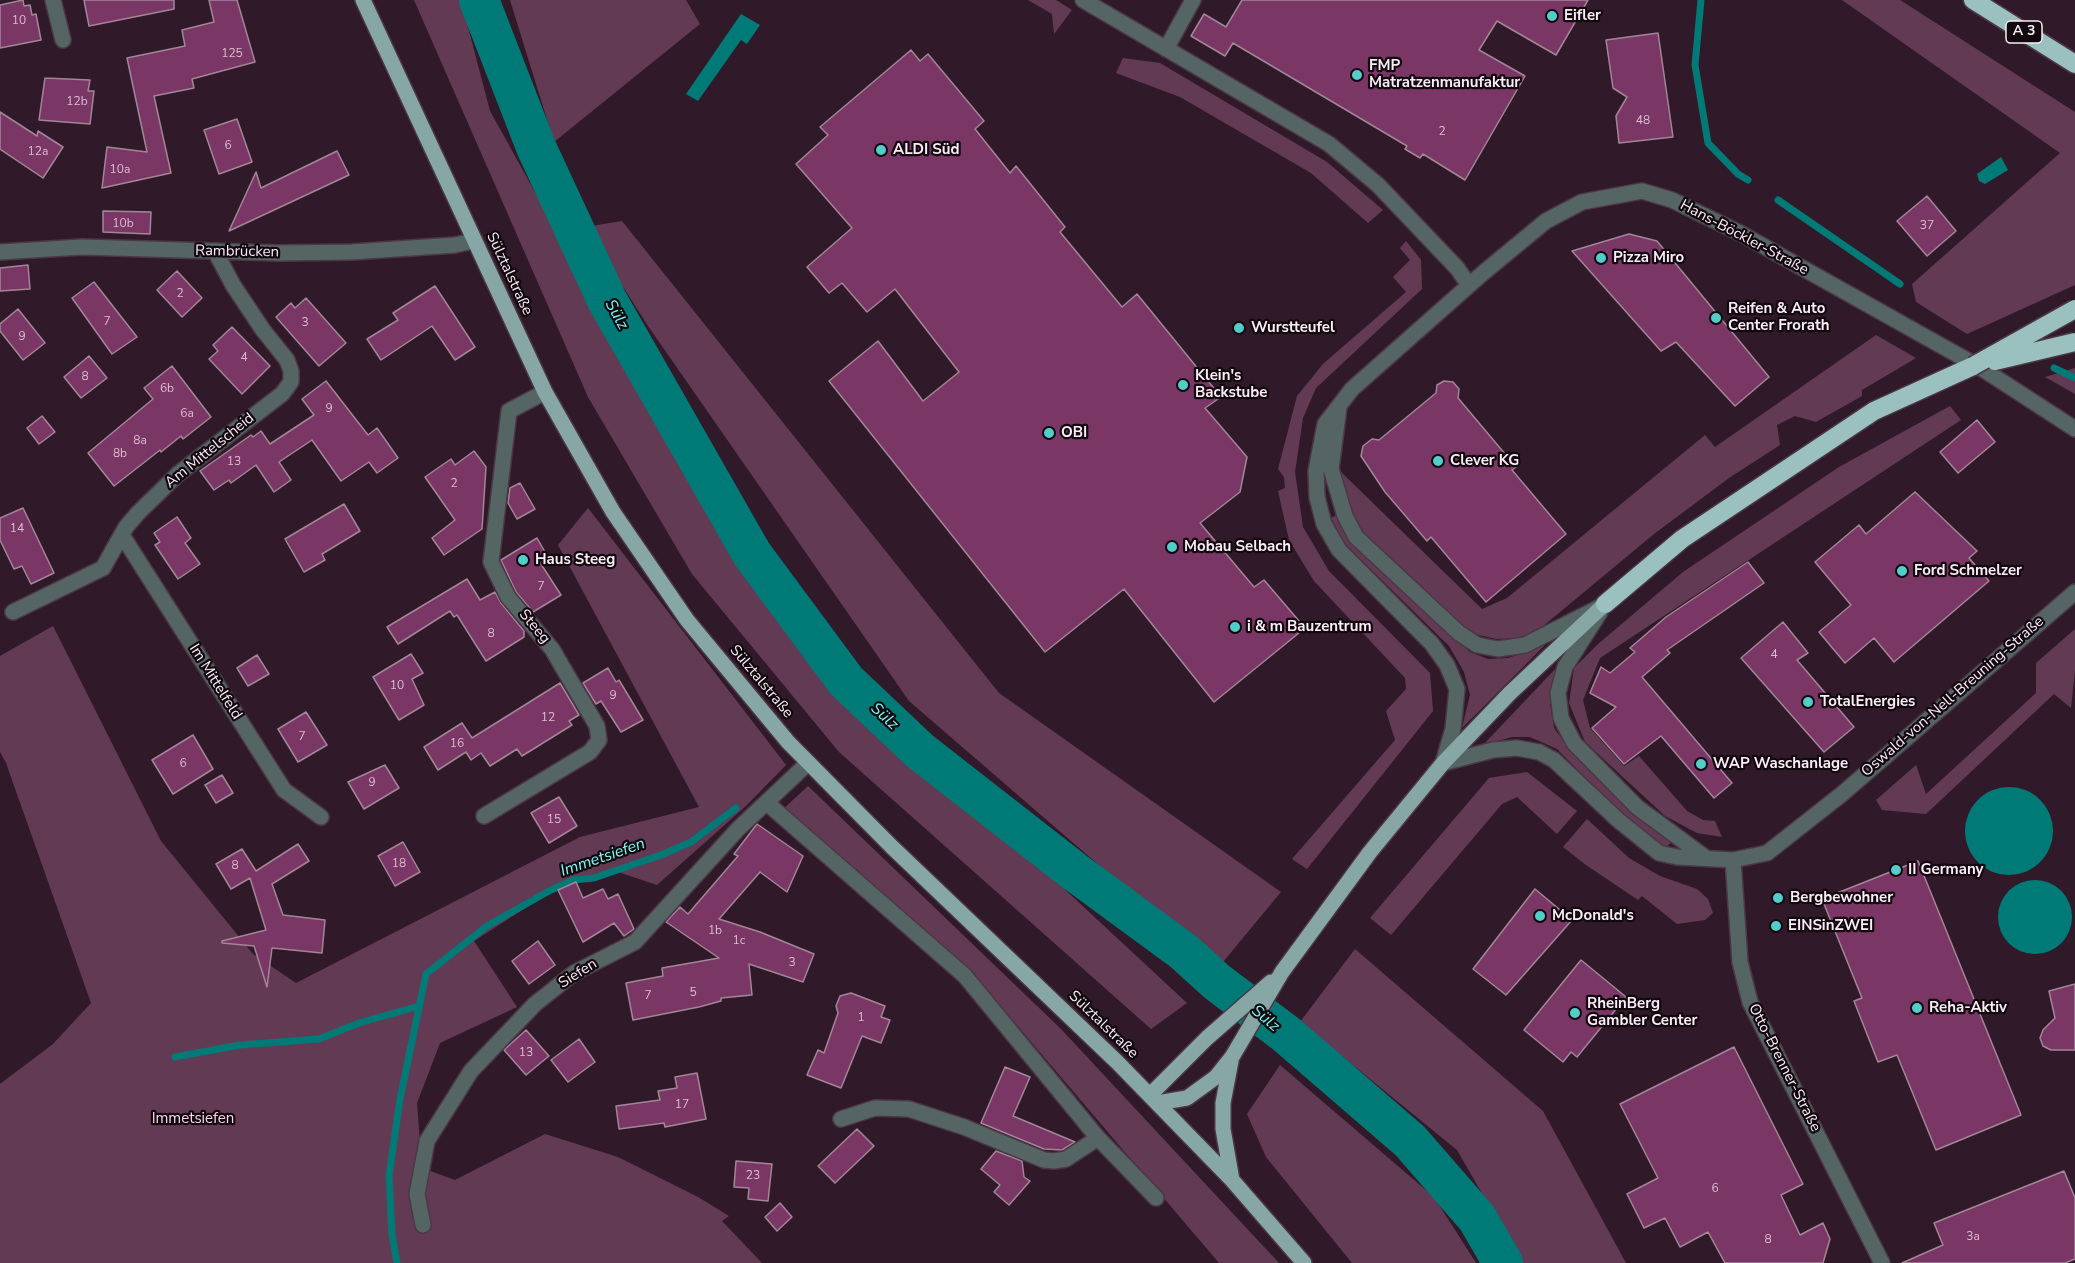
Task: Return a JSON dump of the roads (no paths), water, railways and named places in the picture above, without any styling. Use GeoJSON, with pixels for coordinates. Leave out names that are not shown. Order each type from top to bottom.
{"type":"FeatureCollection","features":[{"type":"Feature","properties":{"kind":"highway","name":"A 3"},"geometry":{"type":"LineString","coordinates":[[1972,0],[2075,64]]}},
{"type":"Feature","properties":{"kind":"highway"},"geometry":{"type":"LineString","coordinates":[[1605,604],[1682,539],[1874,411],[1973,366],[2075,309]]}},
{"type":"Feature","properties":{"kind":"highway"},"geometry":{"type":"LineString","coordinates":[[1973,366],[2075,342]]}},
{"type":"Feature","properties":{"kind":"main road","name":"Sülztalstraße"},"geometry":{"type":"LineString","coordinates":[[363,0],[545,392],[608,502],[662,585],[734,679],[808,763],[1154,1099],[1232,1180],[1304,1263]]}},
{"type":"Feature","properties":{"kind":"main road"},"geometry":{"type":"LineString","coordinates":[[1154,1099],[1173,1102],[1198,1092],[1216,1077],[1232,1057],[1282,972],[1370,852],[1443,763],[1517,685],[1605,604]]}},
{"type":"Feature","properties":{"kind":"main road"},"geometry":{"type":"LineString","coordinates":[[1154,1099],[1208,1038],[1282,972]]}},
{"type":"Feature","properties":{"kind":"main road"},"geometry":{"type":"LineString","coordinates":[[1232,1057],[1223,1103],[1223,1129],[1232,1180]]}},
{"type":"Feature","properties":{"kind":"street"},"geometry":{"type":"LineString","coordinates":[[53,0],[63,40]]}},
{"type":"Feature","properties":{"kind":"street"},"geometry":{"type":"LineString","coordinates":[[1083,0],[1329,144],[1378,186],[1457,268],[1469,285]]}},
{"type":"Feature","properties":{"kind":"street"},"geometry":{"type":"LineString","coordinates":[[1166,49],[1194,0]]}},
{"type":"Feature","properties":{"kind":"street","name":"Hans-Böckler-Straße"},"geometry":{"type":"LineString","coordinates":[[1443,763],[1456,706],[1457,689],[1448,665],[1432,644],[1339,549],[1324,524],[1317,497],[1316,471],[1324,424],[1352,389],[1469,285],[1546,221],[1582,202],[1642,191],[1672,200],[1740,233],[1981,368],[2075,429]]}},
{"type":"Feature","properties":{"kind":"street","name":"Rambrücken"},"geometry":{"type":"LineString","coordinates":[[0,252],[82,247],[352,252],[455,245],[473,241]]}},
{"type":"Feature","properties":{"kind":"street","name":"Am Mittelscheid"},"geometry":{"type":"LineString","coordinates":[[13,612],[103,567],[138,513],[178,474],[282,394],[291,382],[287,360],[263,330],[233,285],[215,251]]}},
{"type":"Feature","properties":{"kind":"street","name":"Steeg"},"geometry":{"type":"LineString","coordinates":[[484,816],[590,752],[599,740],[597,726],[552,649],[508,597],[491,562],[510,411],[545,392]]}},
{"type":"Feature","properties":{"kind":"street"},"geometry":{"type":"LineString","coordinates":[[1340,404],[1330,470],[1345,516],[1356,537],[1459,633],[1477,645],[1498,649],[1525,645],[1605,604]]}},
{"type":"Feature","properties":{"kind":"street","name":"Im Mittelfeld"},"geometry":{"type":"LineString","coordinates":[[122,535],[284,789],[321,817]]}},
{"type":"Feature","properties":{"kind":"street","name":"Oswald-von-Nell-Breuning-Straße"},"geometry":{"type":"LineString","coordinates":[[1443,763],[1493,750],[1517,748],[1539,752],[1554,760],[1618,820],[1659,853],[1677,857],[1732,860],[1767,853],[1792,835],[2075,592]]}},
{"type":"Feature","properties":{"kind":"street"},"geometry":{"type":"LineString","coordinates":[[1605,604],[1565,667],[1558,693],[1561,718],[1574,743],[1637,807],[1706,858]]}},
{"type":"Feature","properties":{"kind":"street","name":"Siefen"},"geometry":{"type":"LineString","coordinates":[[423,1225],[417,1194],[428,1141],[471,1071],[535,1004],[574,973],[635,942],[738,829],[808,763]]}},
{"type":"Feature","properties":{"kind":"street"},"geometry":{"type":"LineString","coordinates":[[766,802],[965,976],[1098,1137],[1156,1198]]}},
{"type":"Feature","properties":{"kind":"street","name":"Otto-Brenner-Straße"},"geometry":{"type":"LineString","coordinates":[[1732,860],[1740,962],[1750,1002],[1882,1263]]}},
{"type":"Feature","properties":{"kind":"street"},"geometry":{"type":"LineString","coordinates":[[841,1119],[875,1108],[909,1109],[964,1127],[1044,1160],[1054,1161],[1066,1160],[1098,1137]]}},
{"type":"Feature","properties":{"kind":"waterway","name":"Sülz"},"geometry":{"type":"LineString","coordinates":[[479,0],[536,147],[607,300],[752,554],[846,681],[920,751],[1075,872],[1184,952],[1217,982],[1286,1034],[1410,1141],[1477,1218],[1503,1263]]}},
{"type":"Feature","properties":{"kind":"waterway"},"geometry":{"type":"LineString","coordinates":[[1701,0],[1695,65],[1708,143],[1738,174],[1748,180]]}},
{"type":"Feature","properties":{"kind":"waterway"},"geometry":{"type":"LineString","coordinates":[[1778,200],[1900,284]]}},
{"type":"Feature","properties":{"kind":"waterway"},"geometry":{"type":"LineString","coordinates":[[2054,368],[2075,378]]}},
{"type":"Feature","properties":{"kind":"waterway","name":"Immetsiefen"},"geometry":{"type":"LineString","coordinates":[[397,1263],[392,1234],[389,1176],[400,1099],[426,974],[487,926],[549,891],[573,880],[594,878],[691,842],[736,808]]}},
{"type":"Feature","properties":{"kind":"waterway"},"geometry":{"type":"LineString","coordinates":[[175,1057],[240,1045],[319,1039],[359,1023],[419,1006]]}},
{"type":"Feature","properties":{"kind":"place","name":"Eifler"},"geometry":{"type":"Point","coordinates":[1552,16]}},
{"type":"Feature","properties":{"kind":"place","name":"FMP Matratzenmanufaktur"},"geometry":{"type":"Point","coordinates":[1357,75]}},
{"type":"Feature","properties":{"kind":"place","name":"ALDI Süd"},"geometry":{"type":"Point","coordinates":[881,150]}},
{"type":"Feature","properties":{"kind":"place","name":"Pizza Miro"},"geometry":{"type":"Point","coordinates":[1601,258]}},
{"type":"Feature","properties":{"kind":"place","name":"Reifen & Auto Center Frorath"},"geometry":{"type":"Point","coordinates":[1716,318]}},
{"type":"Feature","properties":{"kind":"place","name":"Wurstteufel"},"geometry":{"type":"Point","coordinates":[1239,328]}},
{"type":"Feature","properties":{"kind":"place","name":"Klein's Backstube"},"geometry":{"type":"Point","coordinates":[1183,385]}},
{"type":"Feature","properties":{"kind":"place","name":"OBI"},"geometry":{"type":"Point","coordinates":[1049,433]}},
{"type":"Feature","properties":{"kind":"place","name":"Clever KG"},"geometry":{"type":"Point","coordinates":[1438,461]}},
{"type":"Feature","properties":{"kind":"place","name":"Mobau Selbach"},"geometry":{"type":"Point","coordinates":[1172,547]}},
{"type":"Feature","properties":{"kind":"place","name":"Haus Steeg"},"geometry":{"type":"Point","coordinates":[523,560]}},
{"type":"Feature","properties":{"kind":"place","name":"Ford Schmelzer"},"geometry":{"type":"Point","coordinates":[1902,571]}},
{"type":"Feature","properties":{"kind":"place","name":"i & m Bauzentrum"},"geometry":{"type":"Point","coordinates":[1235,627]}},
{"type":"Feature","properties":{"kind":"place","name":"TotalEnergies"},"geometry":{"type":"Point","coordinates":[1808,702]}},
{"type":"Feature","properties":{"kind":"place","name":"WAP Waschanlage"},"geometry":{"type":"Point","coordinates":[1701,764]}},
{"type":"Feature","properties":{"kind":"place","name":"II Germany"},"geometry":{"type":"Point","coordinates":[1896,870]}},
{"type":"Feature","properties":{"kind":"place","name":"Bergbewohner"},"geometry":{"type":"Point","coordinates":[1778,898]}},
{"type":"Feature","properties":{"kind":"place","name":"McDonald's"},"geometry":{"type":"Point","coordinates":[1540,916]}},
{"type":"Feature","properties":{"kind":"place","name":"EINSinZWEI"},"geometry":{"type":"Point","coordinates":[1776,926]}},
{"type":"Feature","properties":{"kind":"place","name":"Reha-Aktiv"},"geometry":{"type":"Point","coordinates":[1917,1008]}},
{"type":"Feature","properties":{"kind":"place","name":"RheinBerg Gambler Center"},"geometry":{"type":"Point","coordinates":[1575,1013]}}]}
